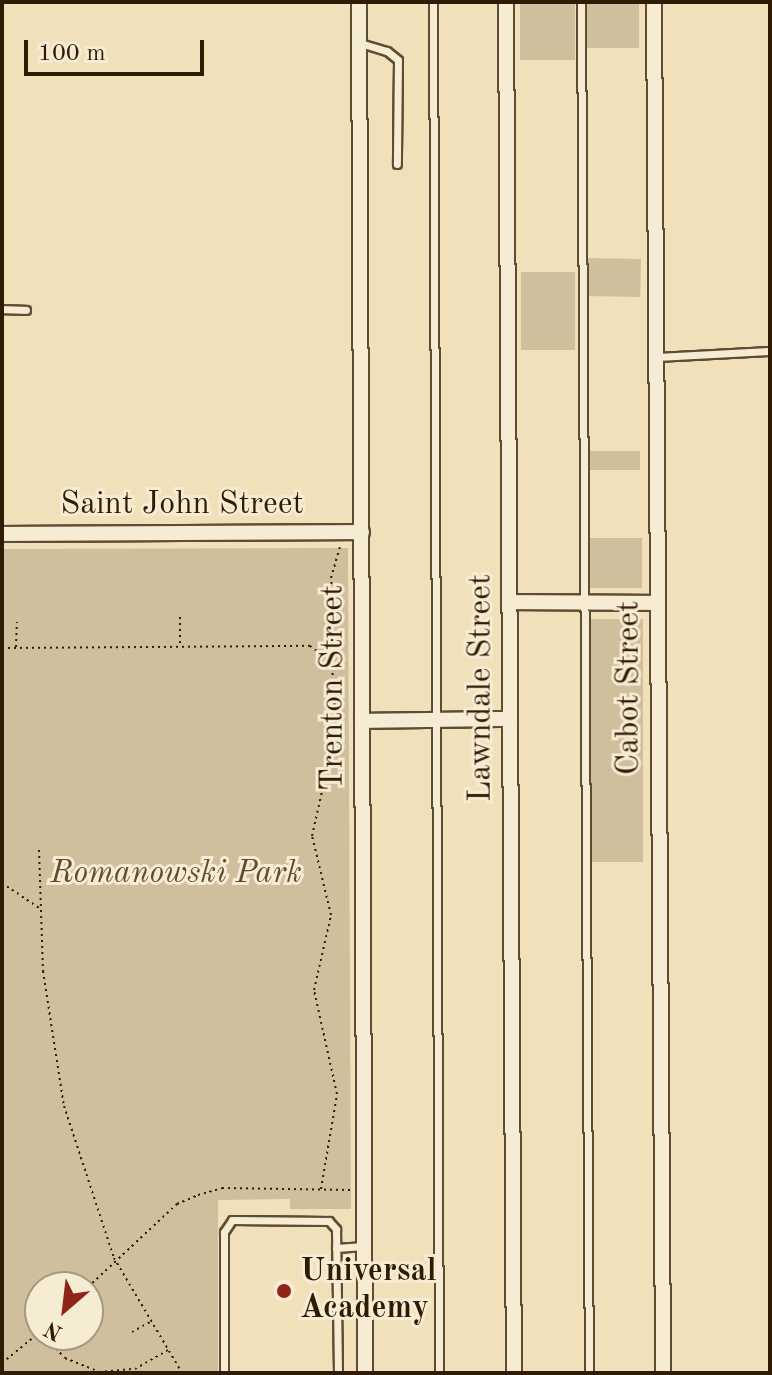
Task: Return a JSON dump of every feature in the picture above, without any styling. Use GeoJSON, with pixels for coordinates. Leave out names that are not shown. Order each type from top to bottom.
{"type":"FeatureCollection","features":[{"type":"Feature","properties":{"kind":"street","name":"Trenton Street"},"geometry":{"type":"LineString","coordinates":[[359,2],[365,1373]]}},
{"type":"Feature","properties":{"kind":"street","name":"Lawndale Street"},"geometry":{"type":"LineString","coordinates":[[506,2],[514,1373]]}},
{"type":"Feature","properties":{"kind":"street","name":"Cabot Street"},"geometry":{"type":"LineString","coordinates":[[654,2],[663,1373]]}},
{"type":"Feature","properties":{"kind":"street","name":"Saint John Street"},"geometry":{"type":"LineString","coordinates":[[2,534],[362,532]]}},
{"type":"Feature","properties":{"kind":"street"},"geometry":{"type":"LineString","coordinates":[[510,602],[658,603]]}},
{"type":"Feature","properties":{"kind":"street"},"geometry":{"type":"LineString","coordinates":[[362,721],[510,719]]}},
{"type":"Feature","properties":{"kind":"lane"},"geometry":{"type":"LineString","coordinates":[[433,2],[439,1373]]}},
{"type":"Feature","properties":{"kind":"lane"},"geometry":{"type":"LineString","coordinates":[[581,2],[589,1373]]}},
{"type":"Feature","properties":{"kind":"lane"},"geometry":{"type":"LineString","coordinates":[[360,43],[387,51],[398,60],[397,164]]}},
{"type":"Feature","properties":{"kind":"lane"},"geometry":{"type":"LineString","coordinates":[[2,309],[26,310]]}},
{"type":"Feature","properties":{"kind":"lane"},"geometry":{"type":"LineString","coordinates":[[656,357],[770,351]]}},
{"type":"Feature","properties":{"kind":"lane"},"geometry":{"type":"LineString","coordinates":[[224,1373],[224,1232],[232,1220],[329,1221],[336,1229],[338,1373]]}},
{"type":"Feature","properties":{"kind":"lane"},"geometry":{"type":"LineString","coordinates":[[336,1248],[364,1246]]}},
{"type":"Feature","properties":{"kind":"path"},"geometry":{"type":"LineString","coordinates":[[326,658],[335,632],[331,578],[340,547]]}},
{"type":"Feature","properties":{"kind":"path"},"geometry":{"type":"LineString","coordinates":[[180,617],[180,647]]}},
{"type":"Feature","properties":{"kind":"path"},"geometry":{"type":"LineString","coordinates":[[16,648],[17,622]]}},
{"type":"Feature","properties":{"kind":"path"},"geometry":{"type":"LineString","coordinates":[[2,648],[310,646],[326,658],[333,675],[336,729],[312,836],[331,915],[314,990],[337,1112],[321,1189]]}},
{"type":"Feature","properties":{"kind":"path"},"geometry":{"type":"LineString","coordinates":[[39,850],[43,971],[64,1106],[114,1258],[182,1373]]}},
{"type":"Feature","properties":{"kind":"path"},"geometry":{"type":"LineString","coordinates":[[2,883],[40,909]]}},
{"type":"Feature","properties":{"kind":"path"},"geometry":{"type":"LineString","coordinates":[[102,1271],[177,1204],[198,1195],[222,1188],[364,1190]]}},
{"type":"Feature","properties":{"kind":"path"},"geometry":{"type":"LineString","coordinates":[[132,1332],[153,1320]]}},
{"type":"Feature","properties":{"kind":"path"},"geometry":{"type":"LineString","coordinates":[[2,1363],[24,1345]]}},
{"type":"Feature","properties":{"kind":"path"},"geometry":{"type":"LineString","coordinates":[[59,1351],[65,1358],[99,1372],[135,1369],[169,1349]]}},
{"type":"Feature","properties":{"kind":"green space"},"geometry":{"type":"Polygon","coordinates":[[[520,2],[575,2],[575,60],[520,60],[520,2]]]}},
{"type":"Feature","properties":{"kind":"green space"},"geometry":{"type":"Polygon","coordinates":[[[585,2],[639,2],[639,48],[585,48],[585,2]]]}},
{"type":"Feature","properties":{"kind":"green space"},"geometry":{"type":"Polygon","coordinates":[[[586,258],[641,259],[640,297],[585,296],[586,258]]]}},
{"type":"Feature","properties":{"kind":"green space"},"geometry":{"type":"Polygon","coordinates":[[[521,272],[575,272],[575,350],[521,350],[521,272]]]}},
{"type":"Feature","properties":{"kind":"green space"},"geometry":{"type":"Polygon","coordinates":[[[587,451],[640,451],[640,470],[587,470],[587,451]]]}},
{"type":"Feature","properties":{"kind":"green space"},"geometry":{"type":"Polygon","coordinates":[[[590,538],[642,538],[642,588],[590,588],[590,538]]]}},
{"type":"Feature","properties":{"kind":"green space","name":"Romanowski Park"},"geometry":{"type":"Polygon","coordinates":[[[348,548],[351,1209],[290,1209],[290,1199],[218,1200],[218,1373],[2,1373],[2,549],[348,548]]]}},
{"type":"Feature","properties":{"kind":"green space"},"geometry":{"type":"Polygon","coordinates":[[[589,619],[643,619],[643,862],[589,862],[589,619]]]}},
{"type":"Feature","properties":{"kind":"place","name":"Universal Academy"},"geometry":{"type":"Point","coordinates":[284,1291]}}]}
